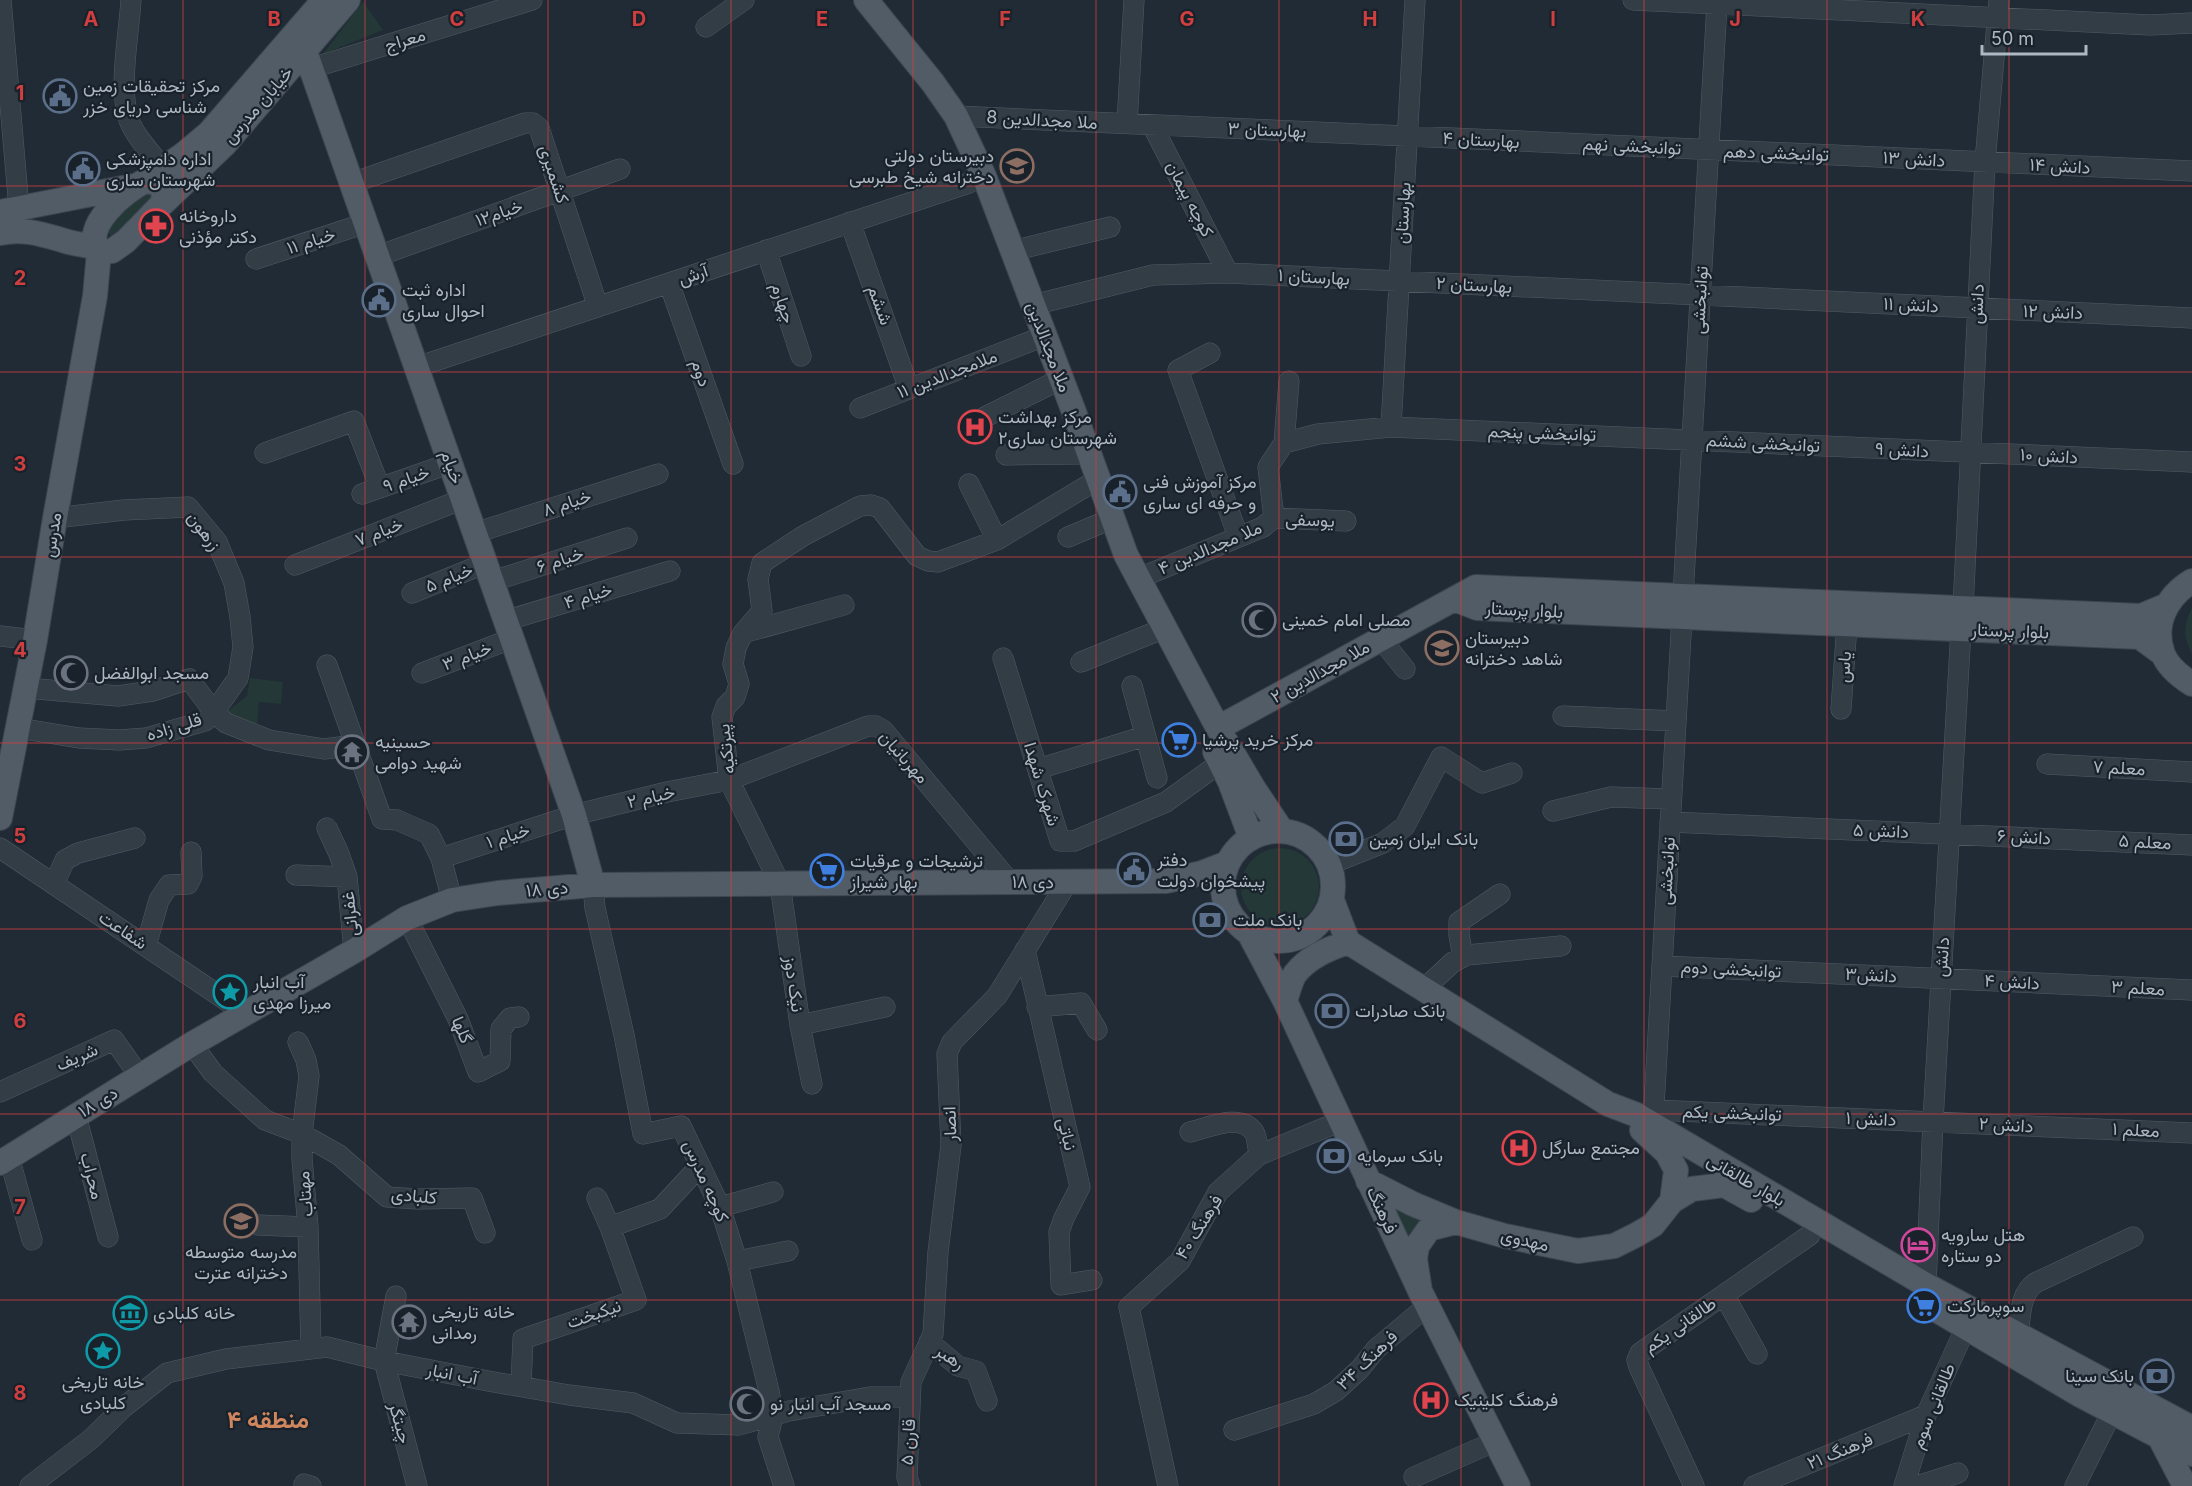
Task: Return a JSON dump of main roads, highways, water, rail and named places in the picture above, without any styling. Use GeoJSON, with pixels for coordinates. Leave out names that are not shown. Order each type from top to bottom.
{"type":"FeatureCollection","features":[{"type":"Feature","properties":{"kind":"main road","name":"خیابان مدرس"},"geometry":{"type":"LineString","coordinates":[[324,0],[209,133],[112,205],[95,232],[97,249],[112,251],[126,241],[225,144],[309,60],[348,0]]}},
{"type":"Feature","properties":{"kind":"main road","name":"ملا مجدالدین"},"geometry":{"type":"LineString","coordinates":[[849,0],[940,118],[980,187],[1012,250],[1137,579],[1218,728],[1282,831]]}},
{"type":"Feature","properties":{"kind":"main road","name":"ملا مجدالدین"},"geometry":{"type":"LineString","coordinates":[[866,0],[933,83],[956,116],[1034,340],[1116,554],[1220,763],[1251,838]]}},
{"type":"Feature","properties":{"kind":"main road","name":"خیام"},"geometry":{"type":"LineString","coordinates":[[309,60],[574,815],[593,885]]}},
{"type":"Feature","properties":{"kind":"main road"},"geometry":{"type":"LineString","coordinates":[[10,210],[149,178],[161,186],[164,195],[162,204]]}},
{"type":"Feature","properties":{"kind":"main road"},"geometry":{"type":"LineString","coordinates":[[43,204],[54,214],[54,220],[48,227],[46,235]]}},
{"type":"Feature","properties":{"kind":"main road"},"geometry":{"type":"LineString","coordinates":[[0,233],[9,231],[46,235],[97,249]]}},
{"type":"Feature","properties":{"kind":"main road"},"geometry":{"type":"LineString","coordinates":[[46,235],[67,249],[78,262],[95,296]]}},
{"type":"Feature","properties":{"kind":"main road","name":"مدرس"},"geometry":{"type":"LineString","coordinates":[[0,818],[35,640],[95,296],[97,249]]}},
{"type":"Feature","properties":{"kind":"main road"},"geometry":{"type":"LineString","coordinates":[[2163,654],[2159,630],[2165,606],[2181,588],[2192,581]]}},
{"type":"Feature","properties":{"kind":"main road","name":"ملا مجدالدین ٢"},"geometry":{"type":"LineString","coordinates":[[1218,728],[1454,599]]}},
{"type":"Feature","properties":{"kind":"main road","name":"بلوار پرستار"},"geometry":{"type":"LineString","coordinates":[[1454,599],[1477,608],[1682,607],[1962,619],[2140,637],[2163,654],[2178,674],[2192,684]]}},
{"type":"Feature","properties":{"kind":"main road","name":"بلوار پرستار"},"geometry":{"type":"LineString","coordinates":[[1682,607],[1847,624],[1962,619],[2141,616],[2165,606]]}},
{"type":"Feature","properties":{"kind":"main road"},"geometry":{"type":"LineString","coordinates":[[1282,831],[1308,840],[1318,849],[1328,864],[1333,886],[1332,900],[1325,916],[1314,928],[1299,937],[1282,941],[1264,940],[1249,933],[1230,914],[1225,901],[1223,882],[1228,863],[1238,849],[1251,838],[1266,832],[1282,831]]}},
{"type":"Feature","properties":{"kind":"main road","name":"۱۸ دی"},"geometry":{"type":"LineString","coordinates":[[5,1160],[192,1044],[407,918],[452,900],[498,893],[593,885],[1166,881],[1202,873],[1228,863]]}},
{"type":"Feature","properties":{"kind":"main road","name":"۱۸ دی"},"geometry":{"type":"LineString","coordinates":[[1166,881],[1202,890],[1225,901]]}},
{"type":"Feature","properties":{"kind":"main road"},"geometry":{"type":"LineString","coordinates":[[1285,1001],[1294,975],[1308,961],[1348,942],[1332,900]]}},
{"type":"Feature","properties":{"kind":"main road","name":"فرهنگ"},"geometry":{"type":"LineString","coordinates":[[1249,933],[1285,1001],[1424,1299],[1518,1486]]}},
{"type":"Feature","properties":{"kind":"main road","name":"بلوار طالقانی"},"geometry":{"type":"LineString","coordinates":[[1348,942],[1608,1104],[1653,1118],[1926,1285],[2192,1428]]}},
{"type":"Feature","properties":{"kind":"main road"},"geometry":{"type":"LineString","coordinates":[[1608,1104],[1658,1143],[1667,1153],[1676,1170],[1672,1201]]}},
{"type":"Feature","properties":{"kind":"main road","name":"مهدوی"},"geometry":{"type":"LineString","coordinates":[[1368,1180],[1413,1204],[1456,1222],[1578,1251],[1614,1246],[1636,1235],[1653,1225],[1672,1201]]}},
{"type":"Feature","properties":{"kind":"main road","name":"بلوار طالقانی"},"geometry":{"type":"LineString","coordinates":[[1672,1201],[1692,1189],[1724,1185],[2112,1412],[2192,1454]]}},
{"type":"Feature","properties":{"kind":"main road"},"geometry":{"type":"LineString","coordinates":[[1424,1299],[1415,1259],[1417,1246],[1429,1229],[1456,1222]]}},
{"type":"Feature","properties":{"kind":"main road"},"geometry":{"type":"LineString","coordinates":[[2166,1415],[2184,1411],[2192,1404]]}},
{"type":"Feature","properties":{"kind":"main road"},"geometry":{"type":"LineString","coordinates":[[2160,1438],[2186,1486]]}},
{"type":"Feature","properties":{"kind":"place","name":"مرکز تحقیقات زمین شناسی دریای خزر"},"geometry":{"type":"Point","coordinates":[60,96]}},
{"type":"Feature","properties":{"kind":"place","name":"دبیرستان دولتی دخترانه شیخ طبرسی"},"geometry":{"type":"Point","coordinates":[1017,166]}},
{"type":"Feature","properties":{"kind":"place","name":"اداره دامپزشکی شهرستان ساری"},"geometry":{"type":"Point","coordinates":[83,169]}},
{"type":"Feature","properties":{"kind":"place","name":"داروخانه دکتر مؤذنی"},"geometry":{"type":"Point","coordinates":[156,226]}},
{"type":"Feature","properties":{"kind":"place","name":"اداره ثبت احوال ساری"},"geometry":{"type":"Point","coordinates":[379,300]}},
{"type":"Feature","properties":{"kind":"place","name":"مرکز بهداشت شهرستان ساری٢"},"geometry":{"type":"Point","coordinates":[975,427]}},
{"type":"Feature","properties":{"kind":"place","name":"مرکز آموزش فنی و حرفه ای ساری"},"geometry":{"type":"Point","coordinates":[1120,492]}},
{"type":"Feature","properties":{"kind":"place","name":"مصلی امام خمینی"},"geometry":{"type":"Point","coordinates":[1259,620]}},
{"type":"Feature","properties":{"kind":"place","name":"دبیرستان شاهد دخترانه"},"geometry":{"type":"Point","coordinates":[1442,648]}},
{"type":"Feature","properties":{"kind":"place","name":"مسجد ابوالفضل"},"geometry":{"type":"Point","coordinates":[71,673]}},
{"type":"Feature","properties":{"kind":"place","name":"مرکز خرید پرشیا"},"geometry":{"type":"Point","coordinates":[1179,740]}},
{"type":"Feature","properties":{"kind":"place","name":"حسینیه شهید دوامی"},"geometry":{"type":"Point","coordinates":[352,752]}},
{"type":"Feature","properties":{"kind":"place","name":"بانک ایران زمین"},"geometry":{"type":"Point","coordinates":[1346,839]}},
{"type":"Feature","properties":{"kind":"place","name":"دفتر پیشخوان دولت"},"geometry":{"type":"Point","coordinates":[1134,870]}},
{"type":"Feature","properties":{"kind":"place","name":"ترشیجات و عرقیات بهار شیراز"},"geometry":{"type":"Point","coordinates":[827,871]}},
{"type":"Feature","properties":{"kind":"place","name":"بانک ملت"},"geometry":{"type":"Point","coordinates":[1210,920]}},
{"type":"Feature","properties":{"kind":"place","name":"آب انبار میرزا مهدی"},"geometry":{"type":"Point","coordinates":[230,992]}},
{"type":"Feature","properties":{"kind":"place","name":"بانک صادرات"},"geometry":{"type":"Point","coordinates":[1332,1011]}},
{"type":"Feature","properties":{"kind":"place","name":"مجتمع سارگل"},"geometry":{"type":"Point","coordinates":[1519,1148]}},
{"type":"Feature","properties":{"kind":"place","name":"بانک سرمایه"},"geometry":{"type":"Point","coordinates":[1334,1156]}},
{"type":"Feature","properties":{"kind":"place","name":"مدرسه متوسطه دخترانه عترت"},"geometry":{"type":"Point","coordinates":[241,1221]}},
{"type":"Feature","properties":{"kind":"place","name":"هتل سارویه دو ستاره"},"geometry":{"type":"Point","coordinates":[1918,1245]}},
{"type":"Feature","properties":{"kind":"place","name":"سوپرمارکت"},"geometry":{"type":"Point","coordinates":[1924,1306]}},
{"type":"Feature","properties":{"kind":"place","name":"خانه کلبادی"},"geometry":{"type":"Point","coordinates":[130,1313]}},
{"type":"Feature","properties":{"kind":"place","name":"خانه تاریخی رمدانی"},"geometry":{"type":"Point","coordinates":[409,1322]}},
{"type":"Feature","properties":{"kind":"place","name":"خانه تاریخی کلبادی"},"geometry":{"type":"Point","coordinates":[103,1351]}},
{"type":"Feature","properties":{"kind":"place","name":"بانک سینا"},"geometry":{"type":"Point","coordinates":[2157,1376]}},
{"type":"Feature","properties":{"kind":"place","name":"فرهنگ کلینیک"},"geometry":{"type":"Point","coordinates":[1431,1400]}},
{"type":"Feature","properties":{"kind":"place","name":"مسجد آب انبار نو"},"geometry":{"type":"Point","coordinates":[747,1404]}},
{"type":"Feature","properties":{"kind":"district","name":"منطقه ۴"},"geometry":{"type":"Point","coordinates":[268,1420]}}]}
